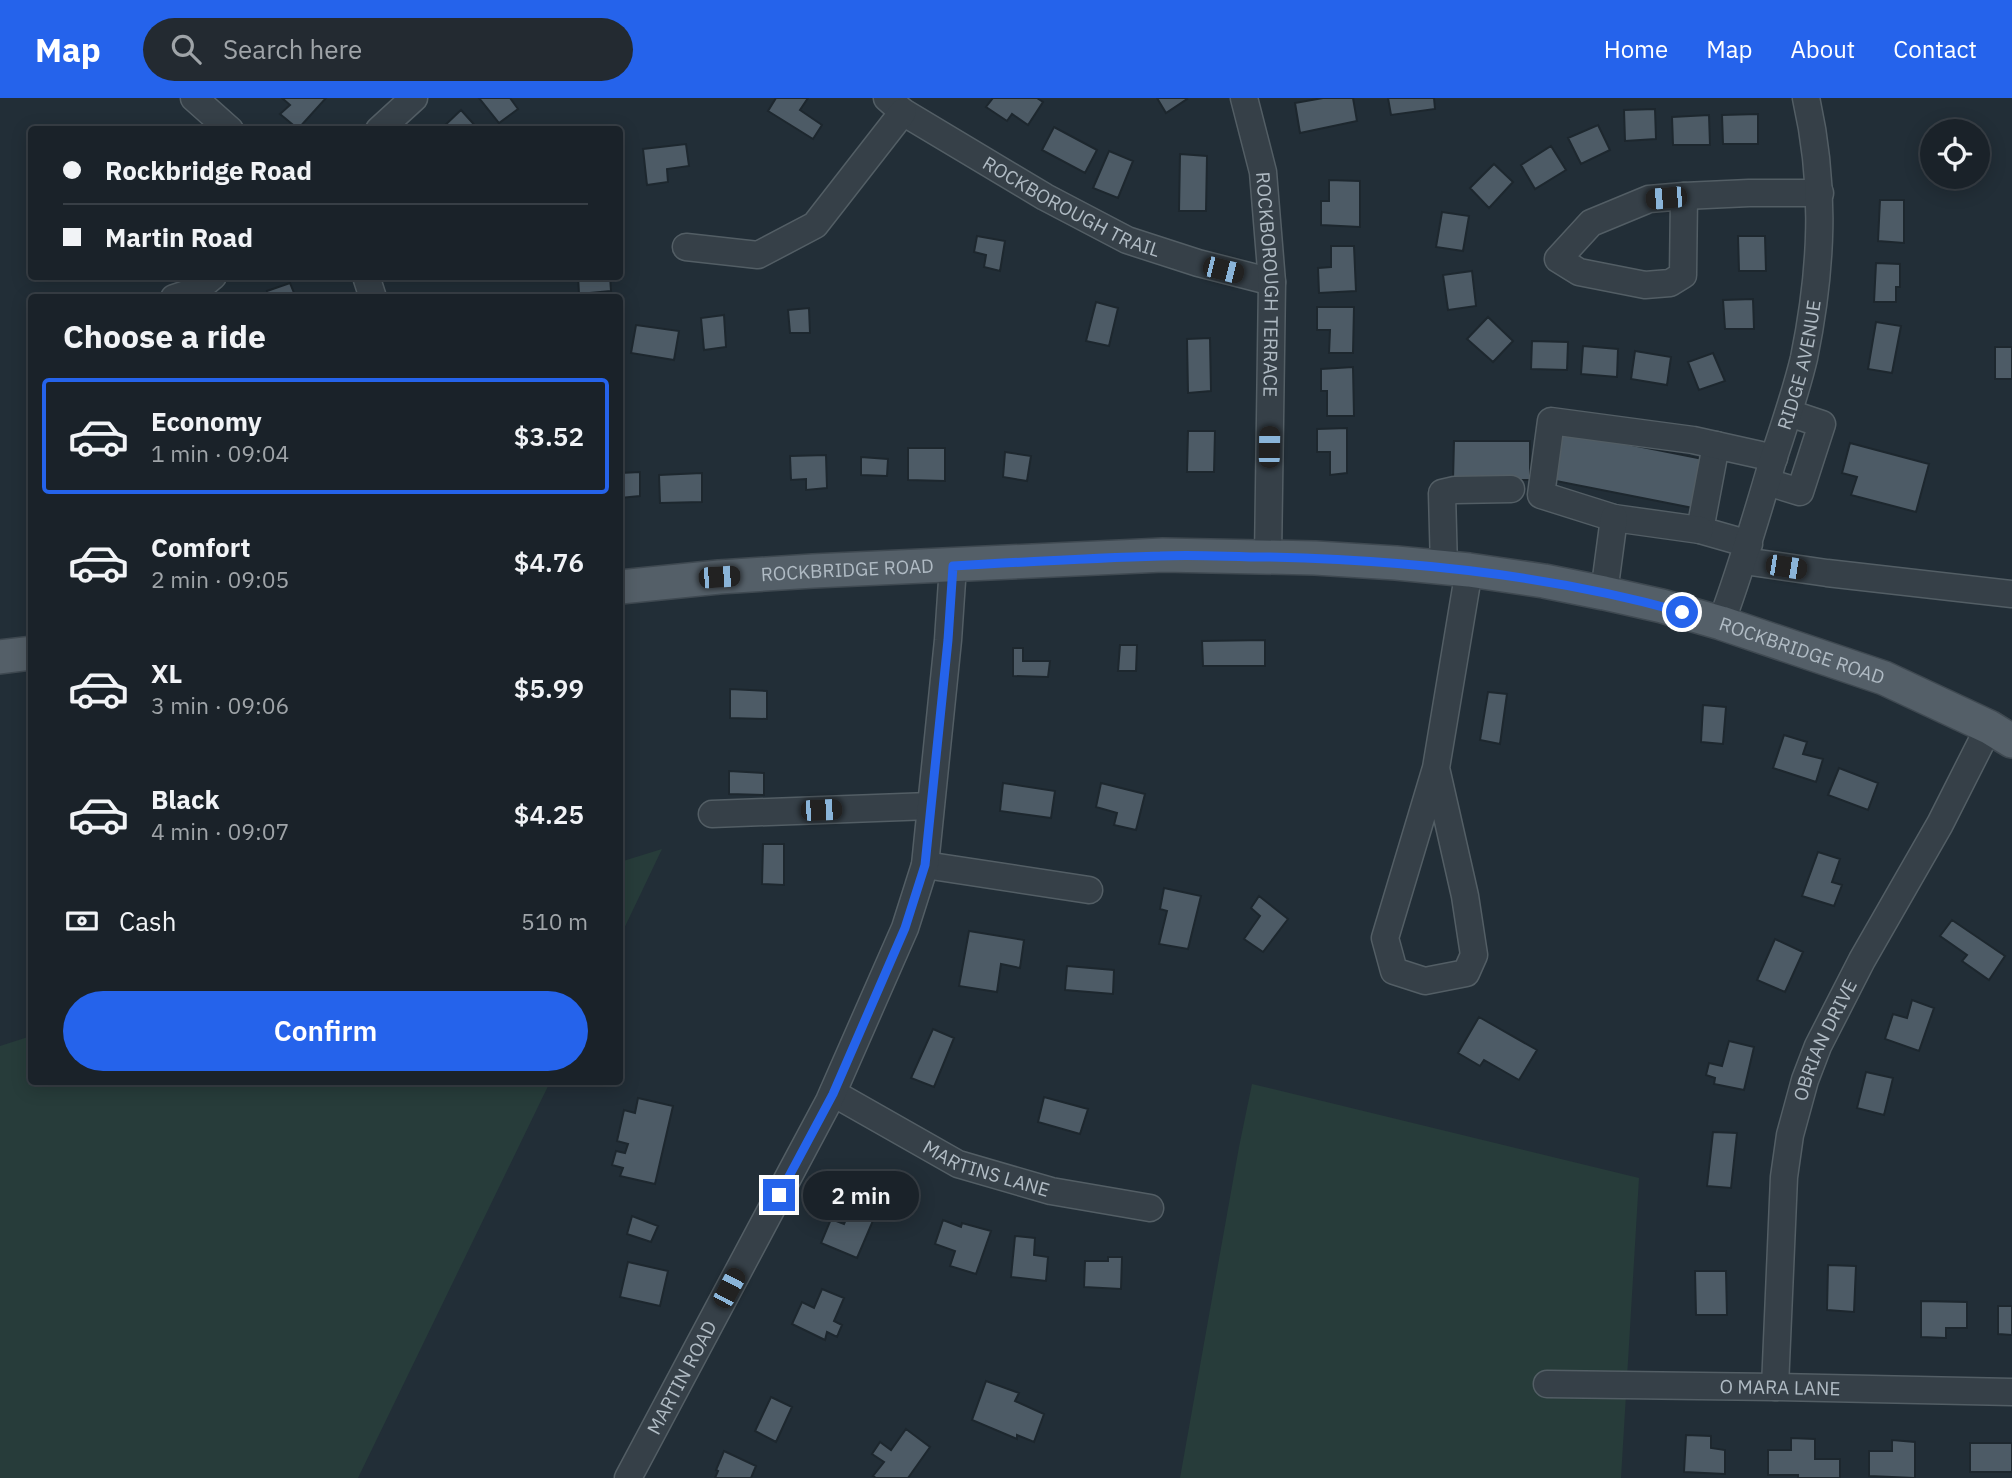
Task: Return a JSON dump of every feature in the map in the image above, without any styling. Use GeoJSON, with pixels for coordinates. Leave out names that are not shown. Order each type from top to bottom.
{"type":"FeatureCollection","features":[{"type":"Feature","properties":{"kind":"main road","name":"ROCKBRIDGE ROAD"},"geometry":{"type":"LineString","coordinates":[[623,587],[800,572],[1163,555],[1315,558],[1456,569],[1535,579],[1604,593],[1721,623],[1884,678],[2000,734]]}},
{"type":"Feature","properties":{"kind":"main road"},"geometry":{"type":"LineString","coordinates":[[0,657],[28,654]]}},
{"type":"Feature","properties":{"kind":"street"},"geometry":{"type":"LineString","coordinates":[[194,98],[226,126]]}},
{"type":"Feature","properties":{"kind":"street"},"geometry":{"type":"LineString","coordinates":[[383,126],[414,98]]}},
{"type":"Feature","properties":{"kind":"street","name":"ROCKBOROUGH TERRACE"},"geometry":{"type":"LineString","coordinates":[[1244,98],[1263,172],[1272,282],[1268,557]]}},
{"type":"Feature","properties":{"kind":"street","name":"RIDGE AVENUE"},"geometry":{"type":"LineString","coordinates":[[1721,623],[1747,552],[1789,412],[1804,359],[1813,306],[1820,244],[1820,193],[1806,98]]}},
{"type":"Feature","properties":{"kind":"street"},"geometry":{"type":"LineString","coordinates":[[686,247],[758,255],[815,225],[895,105]]}},
{"type":"Feature","properties":{"kind":"street","name":"ROCKBOROUGH TRAIL"},"geometry":{"type":"LineString","coordinates":[[895,105],[1045,197],[1128,240],[1198,263],[1272,282]]}},
{"type":"Feature","properties":{"kind":"street"},"geometry":{"type":"LineString","coordinates":[[1684,196],[1683,275],[1670,283],[1645,285],[1579,272],[1558,259],[1591,223],[1649,199],[1684,196],[1749,193],[1820,193]]}},
{"type":"Feature","properties":{"kind":"street"},"geometry":{"type":"LineString","coordinates":[[186,294],[195,291],[209,280]]}},
{"type":"Feature","properties":{"kind":"street"},"geometry":{"type":"LineString","coordinates":[[1789,412],[1822,424],[1800,492],[1770,470],[1716,445],[1551,421],[1541,495],[1614,518],[1700,530],[1747,552],[1827,573],[2012,594]]}},
{"type":"Feature","properties":{"kind":"street"},"geometry":{"type":"LineString","coordinates":[[1700,530],[1716,445]]}},
{"type":"Feature","properties":{"kind":"street"},"geometry":{"type":"LineString","coordinates":[[1436,768],[1465,896],[1474,955],[1466,973],[1425,981],[1394,971],[1385,938],[1436,768],[1456,569],[1442,494],[1455,489],[1511,489]]}},
{"type":"Feature","properties":{"kind":"street"},"geometry":{"type":"LineString","coordinates":[[1604,593],[1614,518]]}},
{"type":"Feature","properties":{"kind":"street","name":"MARTIN ROAD"},"geometry":{"type":"LineString","coordinates":[[628,1478],[833,1094],[905,928],[925,865],[953,566]]}},
{"type":"Feature","properties":{"kind":"street","name":"OBRIAN DRIVE"},"geometry":{"type":"LineString","coordinates":[[1775,1387],[1784,1177],[1790,1135],[1805,1080],[1818,1046],[1862,960],[1940,824],[2000,734]]}},
{"type":"Feature","properties":{"kind":"street"},"geometry":{"type":"LineString","coordinates":[[712,814],[930,806]]}},
{"type":"Feature","properties":{"kind":"street"},"geometry":{"type":"LineString","coordinates":[[925,865],[1089,890]]}},
{"type":"Feature","properties":{"kind":"street","name":"MARTINS LANE"},"geometry":{"type":"LineString","coordinates":[[833,1094],[958,1164],[1051,1191],[1150,1208]]}},
{"type":"Feature","properties":{"kind":"street","name":"O MARA LANE"},"geometry":{"type":"LineString","coordinates":[[1547,1384],[2012,1392]]}},
{"type":"Feature","properties":{"kind":"green space"},"geometry":{"type":"Polygon","coordinates":[[[662,849],[623,931],[623,861],[662,849]]]}},
{"type":"Feature","properties":{"kind":"green space"},"geometry":{"type":"Polygon","coordinates":[[[28,1037],[28,1085],[549,1085],[358,1478],[0,1478],[0,1046],[28,1037]]]}},
{"type":"Feature","properties":{"kind":"green space"},"geometry":{"type":"Polygon","coordinates":[[[1252,1084],[1639,1178],[1621,1478],[1180,1478],[1252,1084]]]}},
{"type":"Feature","properties":{"kind":"building"},"geometry":{"type":"Polygon","coordinates":[[[282,98],[326,98],[301,126],[294,126],[280,114],[290,105],[282,98]]]}},
{"type":"Feature","properties":{"kind":"building"},"geometry":{"type":"Polygon","coordinates":[[[479,98],[510,98],[518,109],[499,123],[479,98]]]}},
{"type":"Feature","properties":{"kind":"building"},"geometry":{"type":"Polygon","coordinates":[[[776,98],[808,98],[800,110],[822,125],[813,139],[768,111],[776,98]]]}},
{"type":"Feature","properties":{"kind":"building"},"geometry":{"type":"Polygon","coordinates":[[[993,98],[1037,98],[1043,102],[1028,125],[1012,114],[1007,121],[986,107],[993,98]]]}},
{"type":"Feature","properties":{"kind":"building"},"geometry":{"type":"Polygon","coordinates":[[[1157,98],[1186,98],[1187,99],[1166,113],[1157,98]]]}},
{"type":"Feature","properties":{"kind":"building"},"geometry":{"type":"Polygon","coordinates":[[[1323,98],[1353,98],[1357,121],[1300,133],[1295,103],[1323,98]]]}},
{"type":"Feature","properties":{"kind":"building"},"geometry":{"type":"Polygon","coordinates":[[[1388,98],[1434,98],[1435,109],[1391,115],[1388,98]]]}},
{"type":"Feature","properties":{"kind":"building"},"geometry":{"type":"Polygon","coordinates":[[[1655,109],[1656,139],[1625,141],[1624,110],[1655,109]]]}},
{"type":"Feature","properties":{"kind":"building"},"geometry":{"type":"Polygon","coordinates":[[[461,110],[475,126],[444,126],[461,110]]]}},
{"type":"Feature","properties":{"kind":"building"},"geometry":{"type":"Polygon","coordinates":[[[1758,114],[1758,144],[1723,144],[1722,115],[1758,114]]]}},
{"type":"Feature","properties":{"kind":"building"},"geometry":{"type":"Polygon","coordinates":[[[1709,115],[1710,145],[1673,145],[1672,117],[1709,115]]]}},
{"type":"Feature","properties":{"kind":"building"},"geometry":{"type":"Polygon","coordinates":[[[1598,125],[1610,150],[1581,164],[1568,138],[1598,125]]]}},
{"type":"Feature","properties":{"kind":"building"},"geometry":{"type":"Polygon","coordinates":[[[1054,127],[1097,150],[1085,173],[1042,150],[1054,127]]]}},
{"type":"Feature","properties":{"kind":"building"},"geometry":{"type":"Polygon","coordinates":[[[686,144],[689,166],[667,169],[668,182],[647,185],[643,149],[686,144]]]}},
{"type":"Feature","properties":{"kind":"building"},"geometry":{"type":"Polygon","coordinates":[[[1551,146],[1566,170],[1535,189],[1521,165],[1551,146]]]}},
{"type":"Feature","properties":{"kind":"building"},"geometry":{"type":"Polygon","coordinates":[[[1109,151],[1133,161],[1118,198],[1093,188],[1109,151]]]}},
{"type":"Feature","properties":{"kind":"building"},"geometry":{"type":"Polygon","coordinates":[[[1180,154],[1207,156],[1206,211],[1179,211],[1180,154]]]}},
{"type":"Feature","properties":{"kind":"building"},"geometry":{"type":"Polygon","coordinates":[[[1494,164],[1513,182],[1489,208],[1470,188],[1494,164]]]}},
{"type":"Feature","properties":{"kind":"building"},"geometry":{"type":"Polygon","coordinates":[[[1329,180],[1360,181],[1360,227],[1321,225],[1321,201],[1329,201],[1329,180]]]}},
{"type":"Feature","properties":{"kind":"building"},"geometry":{"type":"Polygon","coordinates":[[[1880,200],[1904,200],[1904,243],[1878,241],[1880,200]]]}},
{"type":"Feature","properties":{"kind":"building"},"geometry":{"type":"Polygon","coordinates":[[[1442,212],[1469,216],[1463,251],[1436,247],[1442,212]]]}},
{"type":"Feature","properties":{"kind":"building"},"geometry":{"type":"Polygon","coordinates":[[[977,236],[1005,241],[1000,271],[984,267],[986,255],[974,252],[977,236]]]}},
{"type":"Feature","properties":{"kind":"building"},"geometry":{"type":"Polygon","coordinates":[[[1738,236],[1765,236],[1766,271],[1739,271],[1738,236]]]}},
{"type":"Feature","properties":{"kind":"building"},"geometry":{"type":"Polygon","coordinates":[[[1331,246],[1354,246],[1356,291],[1319,293],[1318,268],[1331,267],[1331,246]]]}},
{"type":"Feature","properties":{"kind":"building"},"geometry":{"type":"Polygon","coordinates":[[[1876,263],[1900,264],[1900,287],[1896,287],[1896,302],[1874,302],[1876,263]]]}},
{"type":"Feature","properties":{"kind":"building"},"geometry":{"type":"Polygon","coordinates":[[[1472,271],[1476,306],[1448,310],[1443,275],[1472,271]]]}},
{"type":"Feature","properties":{"kind":"building"},"geometry":{"type":"Polygon","coordinates":[[[578,280],[610,280],[611,291],[579,294],[578,280]]]}},
{"type":"Feature","properties":{"kind":"building"},"geometry":{"type":"Polygon","coordinates":[[[290,283],[294,294],[268,294],[267,291],[290,283]]]}},
{"type":"Feature","properties":{"kind":"building"},"geometry":{"type":"Polygon","coordinates":[[[1753,299],[1754,329],[1725,329],[1723,300],[1753,299]]]}},
{"type":"Feature","properties":{"kind":"building"},"geometry":{"type":"Polygon","coordinates":[[[1096,302],[1118,308],[1109,346],[1086,341],[1096,302]]]}},
{"type":"Feature","properties":{"kind":"building"},"geometry":{"type":"Polygon","coordinates":[[[1317,307],[1354,307],[1353,353],[1329,353],[1330,330],[1317,330],[1317,307]]]}},
{"type":"Feature","properties":{"kind":"building"},"geometry":{"type":"Polygon","coordinates":[[[809,308],[810,333],[790,333],[788,310],[809,308]]]}},
{"type":"Feature","properties":{"kind":"building"},"geometry":{"type":"Polygon","coordinates":[[[724,315],[726,347],[704,350],[701,318],[724,315]]]}},
{"type":"Feature","properties":{"kind":"building"},"geometry":{"type":"Polygon","coordinates":[[[1488,317],[1513,341],[1493,362],[1467,339],[1488,317]]]}},
{"type":"Feature","properties":{"kind":"building"},"geometry":{"type":"Polygon","coordinates":[[[1876,322],[1901,326],[1892,373],[1868,369],[1876,322]]]}},
{"type":"Feature","properties":{"kind":"building"},"geometry":{"type":"Polygon","coordinates":[[[636,325],[679,331],[674,360],[631,353],[636,325]]]}},
{"type":"Feature","properties":{"kind":"building"},"geometry":{"type":"Polygon","coordinates":[[[1210,338],[1211,391],[1188,393],[1187,339],[1210,338]]]}},
{"type":"Feature","properties":{"kind":"building"},"geometry":{"type":"Polygon","coordinates":[[[1532,341],[1568,342],[1567,370],[1531,369],[1532,341]]]}},
{"type":"Feature","properties":{"kind":"building"},"geometry":{"type":"Polygon","coordinates":[[[1583,346],[1618,349],[1617,377],[1581,374],[1583,346]]]}},
{"type":"Feature","properties":{"kind":"building"},"geometry":{"type":"Polygon","coordinates":[[[1995,347],[2012,347],[2012,379],[1995,379],[1995,347]]]}},
{"type":"Feature","properties":{"kind":"building"},"geometry":{"type":"Polygon","coordinates":[[[1635,351],[1671,357],[1667,385],[1631,379],[1635,351]]]}},
{"type":"Feature","properties":{"kind":"building"},"geometry":{"type":"Polygon","coordinates":[[[1713,353],[1725,381],[1699,390],[1688,362],[1713,353]]]}},
{"type":"Feature","properties":{"kind":"building"},"geometry":{"type":"Polygon","coordinates":[[[1353,367],[1354,416],[1327,416],[1327,391],[1321,391],[1321,369],[1353,367]]]}},
{"type":"Feature","properties":{"kind":"building"},"geometry":{"type":"Polygon","coordinates":[[[1347,428],[1347,473],[1330,475],[1330,452],[1317,452],[1317,429],[1347,428]]]}},
{"type":"Feature","properties":{"kind":"building"},"geometry":{"type":"Polygon","coordinates":[[[1188,431],[1215,431],[1214,472],[1187,472],[1188,431]]]}},
{"type":"Feature","properties":{"kind":"building"},"geometry":{"type":"Polygon","coordinates":[[[1561,431],[1703,459],[1693,508],[1551,480],[1561,431]]]}},
{"type":"Feature","properties":{"kind":"building"},"geometry":{"type":"Polygon","coordinates":[[[1454,441],[1530,441],[1530,480],[1453,480],[1454,441]]]}},
{"type":"Feature","properties":{"kind":"building"},"geometry":{"type":"Polygon","coordinates":[[[1850,443],[1929,464],[1916,512],[1851,495],[1857,477],[1842,473],[1850,443]]]}},
{"type":"Feature","properties":{"kind":"building"},"geometry":{"type":"Polygon","coordinates":[[[908,448],[945,448],[945,481],[908,480],[908,448]]]}},
{"type":"Feature","properties":{"kind":"building"},"geometry":{"type":"Polygon","coordinates":[[[1005,452],[1031,456],[1027,481],[1003,477],[1005,452]]]}},
{"type":"Feature","properties":{"kind":"building"},"geometry":{"type":"Polygon","coordinates":[[[826,455],[827,488],[806,490],[806,479],[791,480],[790,456],[826,455]]]}},
{"type":"Feature","properties":{"kind":"building"},"geometry":{"type":"Polygon","coordinates":[[[861,457],[888,459],[887,476],[861,475],[861,457]]]}},
{"type":"Feature","properties":{"kind":"building"},"geometry":{"type":"Polygon","coordinates":[[[640,472],[640,496],[623,498],[623,473],[640,472]]]}},
{"type":"Feature","properties":{"kind":"building"},"geometry":{"type":"Polygon","coordinates":[[[702,473],[702,502],[660,503],[659,475],[702,473]]]}},
{"type":"Feature","properties":{"kind":"building"},"geometry":{"type":"Polygon","coordinates":[[[1265,640],[1265,666],[1203,666],[1202,641],[1265,640]]]}},
{"type":"Feature","properties":{"kind":"building"},"geometry":{"type":"Polygon","coordinates":[[[1120,645],[1137,645],[1136,671],[1118,671],[1120,645]]]}},
{"type":"Feature","properties":{"kind":"building"},"geometry":{"type":"Polygon","coordinates":[[[1013,648],[1023,648],[1023,661],[1050,661],[1048,677],[1013,676],[1013,648]]]}},
{"type":"Feature","properties":{"kind":"building"},"geometry":{"type":"Polygon","coordinates":[[[730,689],[767,691],[767,719],[730,718],[730,689]]]}},
{"type":"Feature","properties":{"kind":"building"},"geometry":{"type":"Polygon","coordinates":[[[1488,692],[1507,694],[1500,744],[1480,740],[1488,692]]]}},
{"type":"Feature","properties":{"kind":"building"},"geometry":{"type":"Polygon","coordinates":[[[1703,705],[1726,707],[1723,744],[1701,742],[1703,705]]]}},
{"type":"Feature","properties":{"kind":"building"},"geometry":{"type":"Polygon","coordinates":[[[1784,735],[1807,742],[1803,754],[1823,759],[1816,782],[1773,768],[1784,735]]]}},
{"type":"Feature","properties":{"kind":"building"},"geometry":{"type":"Polygon","coordinates":[[[1839,768],[1878,783],[1868,810],[1828,795],[1839,768]]]}},
{"type":"Feature","properties":{"kind":"building"},"geometry":{"type":"Polygon","coordinates":[[[729,771],[764,773],[764,795],[729,794],[729,771]]]}},
{"type":"Feature","properties":{"kind":"building"},"geometry":{"type":"Polygon","coordinates":[[[1003,783],[1055,791],[1051,818],[1000,811],[1003,783]]]}},
{"type":"Feature","properties":{"kind":"building"},"geometry":{"type":"Polygon","coordinates":[[[1101,783],[1145,794],[1136,830],[1114,825],[1117,813],[1096,807],[1101,783]]]}},
{"type":"Feature","properties":{"kind":"building"},"geometry":{"type":"Polygon","coordinates":[[[763,844],[784,844],[784,885],[762,884],[763,844]]]}},
{"type":"Feature","properties":{"kind":"building"},"geometry":{"type":"Polygon","coordinates":[[[1818,852],[1840,859],[1832,882],[1842,885],[1834,906],[1802,896],[1818,852]]]}},
{"type":"Feature","properties":{"kind":"building"},"geometry":{"type":"Polygon","coordinates":[[[1164,888],[1201,896],[1188,949],[1159,944],[1167,911],[1160,909],[1164,888]]]}},
{"type":"Feature","properties":{"kind":"building"},"geometry":{"type":"Polygon","coordinates":[[[1259,896],[1288,919],[1263,952],[1244,939],[1260,916],[1251,908],[1259,896]]]}},
{"type":"Feature","properties":{"kind":"building"},"geometry":{"type":"Polygon","coordinates":[[[1952,920],[2005,956],[1989,980],[1962,961],[1967,955],[1940,936],[1952,920]]]}},
{"type":"Feature","properties":{"kind":"building"},"geometry":{"type":"Polygon","coordinates":[[[969,931],[1024,940],[1020,968],[1001,964],[997,992],[959,986],[969,931]]]}},
{"type":"Feature","properties":{"kind":"building"},"geometry":{"type":"Polygon","coordinates":[[[1775,939],[1803,952],[1785,992],[1757,980],[1775,939]]]}},
{"type":"Feature","properties":{"kind":"building"},"geometry":{"type":"Polygon","coordinates":[[[1067,966],[1114,970],[1113,994],[1065,990],[1067,966]]]}},
{"type":"Feature","properties":{"kind":"building"},"geometry":{"type":"Polygon","coordinates":[[[1912,1000],[1934,1008],[1919,1051],[1885,1039],[1893,1014],[1907,1018],[1912,1000]]]}},
{"type":"Feature","properties":{"kind":"building"},"geometry":{"type":"Polygon","coordinates":[[[1479,1017],[1537,1050],[1519,1080],[1484,1060],[1480,1066],[1458,1053],[1479,1017]]]}},
{"type":"Feature","properties":{"kind":"building"},"geometry":{"type":"Polygon","coordinates":[[[933,1029],[954,1038],[934,1087],[911,1078],[933,1029]]]}},
{"type":"Feature","properties":{"kind":"building"},"geometry":{"type":"Polygon","coordinates":[[[1729,1041],[1754,1047],[1744,1090],[1714,1084],[1715,1078],[1706,1075],[1709,1063],[1722,1066],[1729,1041]]]}},
{"type":"Feature","properties":{"kind":"building"},"geometry":{"type":"Polygon","coordinates":[[[1866,1072],[1893,1078],[1884,1115],[1857,1108],[1866,1072]]]}},
{"type":"Feature","properties":{"kind":"building"},"geometry":{"type":"Polygon","coordinates":[[[1044,1097],[1088,1109],[1080,1134],[1038,1122],[1044,1097]]]}},
{"type":"Feature","properties":{"kind":"building"},"geometry":{"type":"Polygon","coordinates":[[[638,1098],[673,1106],[655,1184],[620,1176],[623,1168],[612,1165],[616,1151],[625,1153],[628,1144],[617,1141],[624,1110],[635,1113],[638,1098]]]}},
{"type":"Feature","properties":{"kind":"building"},"geometry":{"type":"Polygon","coordinates":[[[1713,1132],[1737,1133],[1731,1188],[1707,1186],[1713,1132]]]}},
{"type":"Feature","properties":{"kind":"building"},"geometry":{"type":"Polygon","coordinates":[[[852,1206],[875,1216],[857,1258],[821,1243],[831,1219],[844,1224],[852,1206]]]}},
{"type":"Feature","properties":{"kind":"building"},"geometry":{"type":"Polygon","coordinates":[[[632,1216],[658,1226],[651,1242],[627,1234],[632,1216]]]}},
{"type":"Feature","properties":{"kind":"building"},"geometry":{"type":"Polygon","coordinates":[[[943,1220],[961,1227],[962,1223],[991,1231],[976,1274],[950,1266],[955,1251],[935,1244],[943,1220]]]}},
{"type":"Feature","properties":{"kind":"building"},"geometry":{"type":"Polygon","coordinates":[[[1015,1236],[1035,1238],[1034,1255],[1048,1257],[1046,1281],[1011,1277],[1015,1236]]]}},
{"type":"Feature","properties":{"kind":"building"},"geometry":{"type":"Polygon","coordinates":[[[1108,1257],[1122,1257],[1121,1289],[1084,1287],[1085,1261],[1108,1261],[1108,1257]]]}},
{"type":"Feature","properties":{"kind":"building"},"geometry":{"type":"Polygon","coordinates":[[[628,1262],[668,1271],[660,1306],[620,1297],[628,1262]]]}},
{"type":"Feature","properties":{"kind":"building"},"geometry":{"type":"Polygon","coordinates":[[[1828,1265],[1856,1266],[1854,1312],[1827,1310],[1828,1265]]]}},
{"type":"Feature","properties":{"kind":"building"},"geometry":{"type":"Polygon","coordinates":[[[1695,1271],[1726,1271],[1727,1315],[1696,1315],[1695,1271]]]}},
{"type":"Feature","properties":{"kind":"building"},"geometry":{"type":"Polygon","coordinates":[[[822,1289],[844,1298],[834,1321],[842,1325],[837,1337],[827,1332],[825,1340],[792,1324],[802,1302],[814,1308],[822,1289]]]}},
{"type":"Feature","properties":{"kind":"building"},"geometry":{"type":"Polygon","coordinates":[[[1921,1301],[1967,1302],[1967,1328],[1946,1328],[1946,1338],[1921,1337],[1921,1301]]]}},
{"type":"Feature","properties":{"kind":"building"},"geometry":{"type":"Polygon","coordinates":[[[1998,1306],[2012,1306],[2012,1335],[1998,1334],[1998,1306]]]}},
{"type":"Feature","properties":{"kind":"building"},"geometry":{"type":"Polygon","coordinates":[[[986,1381],[1019,1393],[1015,1401],[1044,1414],[1034,1442],[1017,1435],[1017,1439],[972,1420],[986,1381]]]}},
{"type":"Feature","properties":{"kind":"building"},"geometry":{"type":"Polygon","coordinates":[[[771,1397],[792,1407],[776,1442],[755,1431],[771,1397]]]}},
{"type":"Feature","properties":{"kind":"building"},"geometry":{"type":"Polygon","coordinates":[[[906,1429],[930,1447],[908,1478],[876,1478],[873,1476],[884,1462],[872,1454],[880,1442],[891,1450],[906,1429]]]}},
{"type":"Feature","properties":{"kind":"building"},"geometry":{"type":"Polygon","coordinates":[[[1686,1435],[1711,1436],[1711,1448],[1725,1450],[1725,1474],[1684,1472],[1686,1435]]]}},
{"type":"Feature","properties":{"kind":"building"},"geometry":{"type":"Polygon","coordinates":[[[1791,1438],[1815,1439],[1815,1459],[1840,1459],[1840,1478],[1768,1475],[1768,1450],[1791,1450],[1791,1438]]]}},
{"type":"Feature","properties":{"kind":"building"},"geometry":{"type":"Polygon","coordinates":[[[1892,1440],[1915,1442],[1915,1478],[1869,1476],[1869,1451],[1892,1451],[1892,1440]]]}},
{"type":"Feature","properties":{"kind":"building"},"geometry":{"type":"Polygon","coordinates":[[[1970,1443],[2012,1443],[2012,1472],[1970,1472],[1970,1443]]]}},
{"type":"Feature","properties":{"kind":"building"},"geometry":{"type":"Polygon","coordinates":[[[724,1451],[756,1466],[751,1478],[715,1478],[724,1451]]]}},
{"type":"Feature","properties":{"kind":"route"},"geometry":{"type":"LineString","coordinates":[[779,1195],[833,1094],[905,928],[925,865],[953,566],[1163,555],[1315,558],[1396,563],[1527,578],[1682,612]]}}]}
